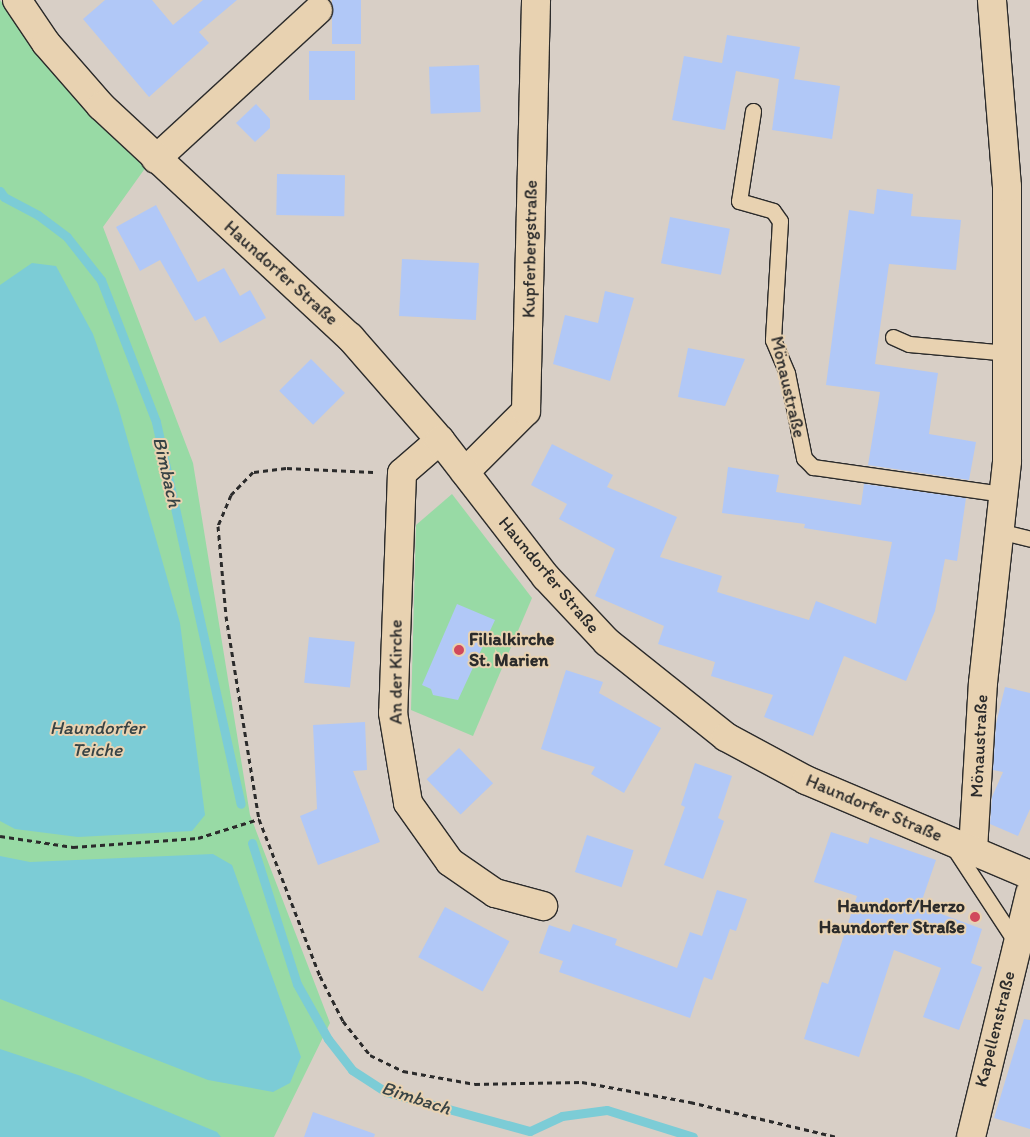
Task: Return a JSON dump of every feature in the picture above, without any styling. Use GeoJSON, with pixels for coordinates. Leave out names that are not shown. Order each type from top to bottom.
{"type":"FeatureCollection","features":[{"type":"Feature","properties":{"kind":"street","name":"Haundorfer Straße"},"geometry":{"type":"LineString","coordinates":[[17,0],[46,43],[101,106],[350,337],[440,440],[546,577],[607,642],[726,737],[806,780],[1030,876]]}},
{"type":"Feature","properties":{"kind":"street","name":"Kupferbergstraße"},"geometry":{"type":"LineString","coordinates":[[465,472],[526,411],[536,0]]}},
{"type":"Feature","properties":{"kind":"street","name":"Mönaustraße"},"geometry":{"type":"LineString","coordinates":[[961,845],[983,683],[1007,461],[1007,187],[992,0]]}},
{"type":"Feature","properties":{"kind":"street"},"geometry":{"type":"LineString","coordinates":[[156,158],[318,10]]}},
{"type":"Feature","properties":{"kind":"street"},"geometry":{"type":"LineString","coordinates":[[402,473],[440,440]]}},
{"type":"Feature","properties":{"kind":"street","name":"An der Kirche"},"geometry":{"type":"LineString","coordinates":[[402,473],[393,713],[408,803],[450,862],[495,893],[543,906]]}},
{"type":"Feature","properties":{"kind":"street","name":"Kapellenstraße"},"geometry":{"type":"LineString","coordinates":[[971,1137],[1030,893]]}},
{"type":"Feature","properties":{"kind":"lane","name":"Mönaustraße"},"geometry":{"type":"LineString","coordinates":[[753,111],[739,201],[773,211],[780,221],[774,340],[787,373],[804,458],[813,467],[1003,494]]}},
{"type":"Feature","properties":{"kind":"lane"},"geometry":{"type":"LineString","coordinates":[[893,337],[909,344],[1007,353]]}},
{"type":"Feature","properties":{"kind":"lane"},"geometry":{"type":"LineString","coordinates":[[999,531],[1030,539]]}},
{"type":"Feature","properties":{"kind":"lane"},"geometry":{"type":"LineString","coordinates":[[961,845],[1017,944]]}},
{"type":"Feature","properties":{"kind":"path"},"geometry":{"type":"LineString","coordinates":[[402,473],[286,468],[253,472],[231,495],[218,526],[226,616],[258,819],[320,976],[343,1021],[370,1055],[403,1071],[475,1084],[582,1082],[690,1102],[836,1137]]}},
{"type":"Feature","properties":{"kind":"path"},"geometry":{"type":"LineString","coordinates":[[0,836],[73,847],[198,838],[258,819]]}},
{"type":"Feature","properties":{"kind":"green space"},"geometry":{"type":"Polygon","coordinates":[[[0,0],[90,114],[146,167],[103,227],[193,463],[250,815],[330,1023],[274,1137],[0,1137],[0,0]]]}},
{"type":"Feature","properties":{"kind":"green space"},"geometry":{"type":"Polygon","coordinates":[[[452,494],[532,598],[473,736],[411,710],[416,525],[452,494]]]}},
{"type":"Feature","properties":{"kind":"water","name":"Haundorfer Teiche"},"geometry":{"type":"Polygon","coordinates":[[[32,263],[56,266],[93,334],[118,406],[180,623],[205,815],[192,831],[78,837],[15,829],[0,821],[0,285],[32,263]]]}},
{"type":"Feature","properties":{"kind":"water"},"geometry":{"type":"Polygon","coordinates":[[[213,854],[232,865],[301,1057],[290,1083],[273,1092],[208,1080],[0,999],[0,856],[30,862],[213,854]]]}},
{"type":"Feature","properties":{"kind":"water"},"geometry":{"type":"Polygon","coordinates":[[[0,1049],[81,1076],[217,1132],[221,1137],[0,1137],[0,1049]]]}},
{"type":"Feature","properties":{"kind":"building"},"geometry":{"type":"Polygon","coordinates":[[[105,0],[152,0],[173,25],[203,0],[237,0],[199,32],[209,43],[149,97],[83,19],[105,0]]]}},
{"type":"Feature","properties":{"kind":"building"},"geometry":{"type":"Polygon","coordinates":[[[332,0],[361,0],[361,44],[332,44],[332,0]]]}},
{"type":"Feature","properties":{"kind":"building"},"geometry":{"type":"Polygon","coordinates":[[[727,35],[800,47],[794,79],[840,86],[832,139],[772,130],[779,79],[736,71],[725,130],[672,120],[684,56],[722,63],[727,35]]]}},
{"type":"Feature","properties":{"kind":"building"},"geometry":{"type":"Polygon","coordinates":[[[309,51],[355,51],[355,100],[309,100],[309,51]]]}},
{"type":"Feature","properties":{"kind":"building"},"geometry":{"type":"Polygon","coordinates":[[[479,65],[481,112],[431,114],[429,67],[479,65]]]}},
{"type":"Feature","properties":{"kind":"building"},"geometry":{"type":"Polygon","coordinates":[[[256,104],[270,119],[270,128],[255,142],[236,123],[256,104]]]}},
{"type":"Feature","properties":{"kind":"building"},"geometry":{"type":"Polygon","coordinates":[[[277,174],[345,175],[344,216],[276,215],[277,174]]]}},
{"type":"Feature","properties":{"kind":"building"},"geometry":{"type":"Polygon","coordinates":[[[877,189],[913,194],[911,216],[961,220],[956,270],[889,264],[875,364],[938,373],[929,434],[976,442],[969,480],[868,465],[880,392],[826,385],[849,210],[874,214],[877,189]]]}},
{"type":"Feature","properties":{"kind":"building"},"geometry":{"type":"Polygon","coordinates":[[[156,205],[198,282],[224,268],[240,296],[250,290],[266,318],[220,343],[205,316],[195,321],[160,260],[140,271],[116,227],[156,205]]]}},
{"type":"Feature","properties":{"kind":"building"},"geometry":{"type":"Polygon","coordinates":[[[670,217],[730,229],[721,275],[661,263],[670,217]]]}},
{"type":"Feature","properties":{"kind":"building"},"geometry":{"type":"Polygon","coordinates":[[[402,259],[479,263],[476,320],[399,316],[402,259]]]}},
{"type":"Feature","properties":{"kind":"building"},"geometry":{"type":"Polygon","coordinates":[[[605,291],[634,298],[610,381],[553,364],[565,315],[598,323],[605,291]]]}},
{"type":"Feature","properties":{"kind":"building"},"geometry":{"type":"Polygon","coordinates":[[[688,348],[745,359],[725,406],[678,397],[688,348]]]}},
{"type":"Feature","properties":{"kind":"building"},"geometry":{"type":"Polygon","coordinates":[[[311,359],[345,393],[313,425],[279,391],[311,359]]]}},
{"type":"Feature","properties":{"kind":"building"},"geometry":{"type":"Polygon","coordinates":[[[552,444],[613,475],[607,487],[677,517],[660,557],[722,576],[717,592],[809,620],[816,601],[876,624],[892,542],[804,528],[805,524],[722,513],[728,467],[779,475],[776,492],[861,505],[864,484],[966,498],[957,561],[945,559],[935,611],[906,681],[844,656],[813,736],[764,717],[773,695],[711,676],[715,662],[658,644],[664,626],[595,596],[615,549],[559,519],[567,504],[531,485],[552,444]]]}},
{"type":"Feature","properties":{"kind":"building","name":"Filialkirche St. Marien"},"geometry":{"type":"Polygon","coordinates":[[[457,604],[495,620],[458,700],[433,695],[431,689],[422,685],[457,604]]]}},
{"type":"Feature","properties":{"kind":"building"},"geometry":{"type":"Polygon","coordinates":[[[309,637],[355,642],[350,688],[304,683],[309,637]]]}},
{"type":"Feature","properties":{"kind":"building"},"geometry":{"type":"Polygon","coordinates":[[[566,670],[603,682],[599,693],[661,728],[624,793],[591,774],[595,767],[541,749],[566,670]]]}},
{"type":"Feature","properties":{"kind":"building"},"geometry":{"type":"Polygon","coordinates":[[[1005,687],[1030,693],[1030,809],[1018,836],[990,824],[992,797],[1003,772],[993,770],[996,724],[1005,687]]]}},
{"type":"Feature","properties":{"kind":"building"},"geometry":{"type":"Polygon","coordinates":[[[365,722],[367,770],[353,771],[380,842],[318,865],[300,816],[317,809],[313,725],[365,722]]]}},
{"type":"Feature","properties":{"kind":"building"},"geometry":{"type":"Polygon","coordinates":[[[459,748],[493,783],[461,815],[427,779],[459,748]]]}},
{"type":"Feature","properties":{"kind":"building"},"geometry":{"type":"Polygon","coordinates":[[[695,763],[732,776],[718,818],[724,821],[703,879],[664,865],[685,807],[681,805],[695,763]]]}},
{"type":"Feature","properties":{"kind":"building"},"geometry":{"type":"Polygon","coordinates":[[[831,832],[868,844],[870,837],[936,860],[920,906],[982,929],[971,963],[982,967],[959,1030],[923,1017],[941,968],[894,950],[859,1057],[804,1039],[822,982],[828,984],[857,896],[814,882],[831,832]]]}},
{"type":"Feature","properties":{"kind":"building"},"geometry":{"type":"Polygon","coordinates":[[[587,835],[634,850],[622,887],[575,872],[587,835]]]}},
{"type":"Feature","properties":{"kind":"building"},"geometry":{"type":"Polygon","coordinates":[[[717,890],[747,899],[736,931],[730,929],[712,980],[704,977],[690,1018],[559,972],[563,961],[539,953],[549,925],[570,932],[573,924],[617,939],[615,945],[677,968],[690,932],[702,936],[717,890]]]}},
{"type":"Feature","properties":{"kind":"building"},"geometry":{"type":"Polygon","coordinates":[[[445,907],[509,941],[483,992],[418,957],[445,907]]]}},
{"type":"Feature","properties":{"kind":"building"},"geometry":{"type":"Polygon","coordinates":[[[1024,1019],[1030,1020],[1030,1129],[994,1118],[1024,1019]]]}},
{"type":"Feature","properties":{"kind":"building"},"geometry":{"type":"Polygon","coordinates":[[[313,1112],[375,1134],[374,1137],[304,1137],[313,1112]]]}},
{"type":"Feature","properties":{"kind":"waterway","name":"Bimbach"},"geometry":{"type":"LineString","coordinates":[[0,191],[4,197],[38,215],[67,237],[101,280],[156,422],[241,804]]}},
{"type":"Feature","properties":{"kind":"waterway","name":"Bimbach"},"geometry":{"type":"LineString","coordinates":[[252,843],[297,984],[328,1039],[352,1070],[386,1092],[530,1131],[562,1116],[607,1110],[693,1137]]}},
{"type":"Feature","properties":{"kind":"place","name":"Filialkirche St. Marien"},"geometry":{"type":"Point","coordinates":[459,650]}},
{"type":"Feature","properties":{"kind":"place","name":"Haundorf/Herzo Haundorfer Straße"},"geometry":{"type":"Point","coordinates":[975,917]}}]}
